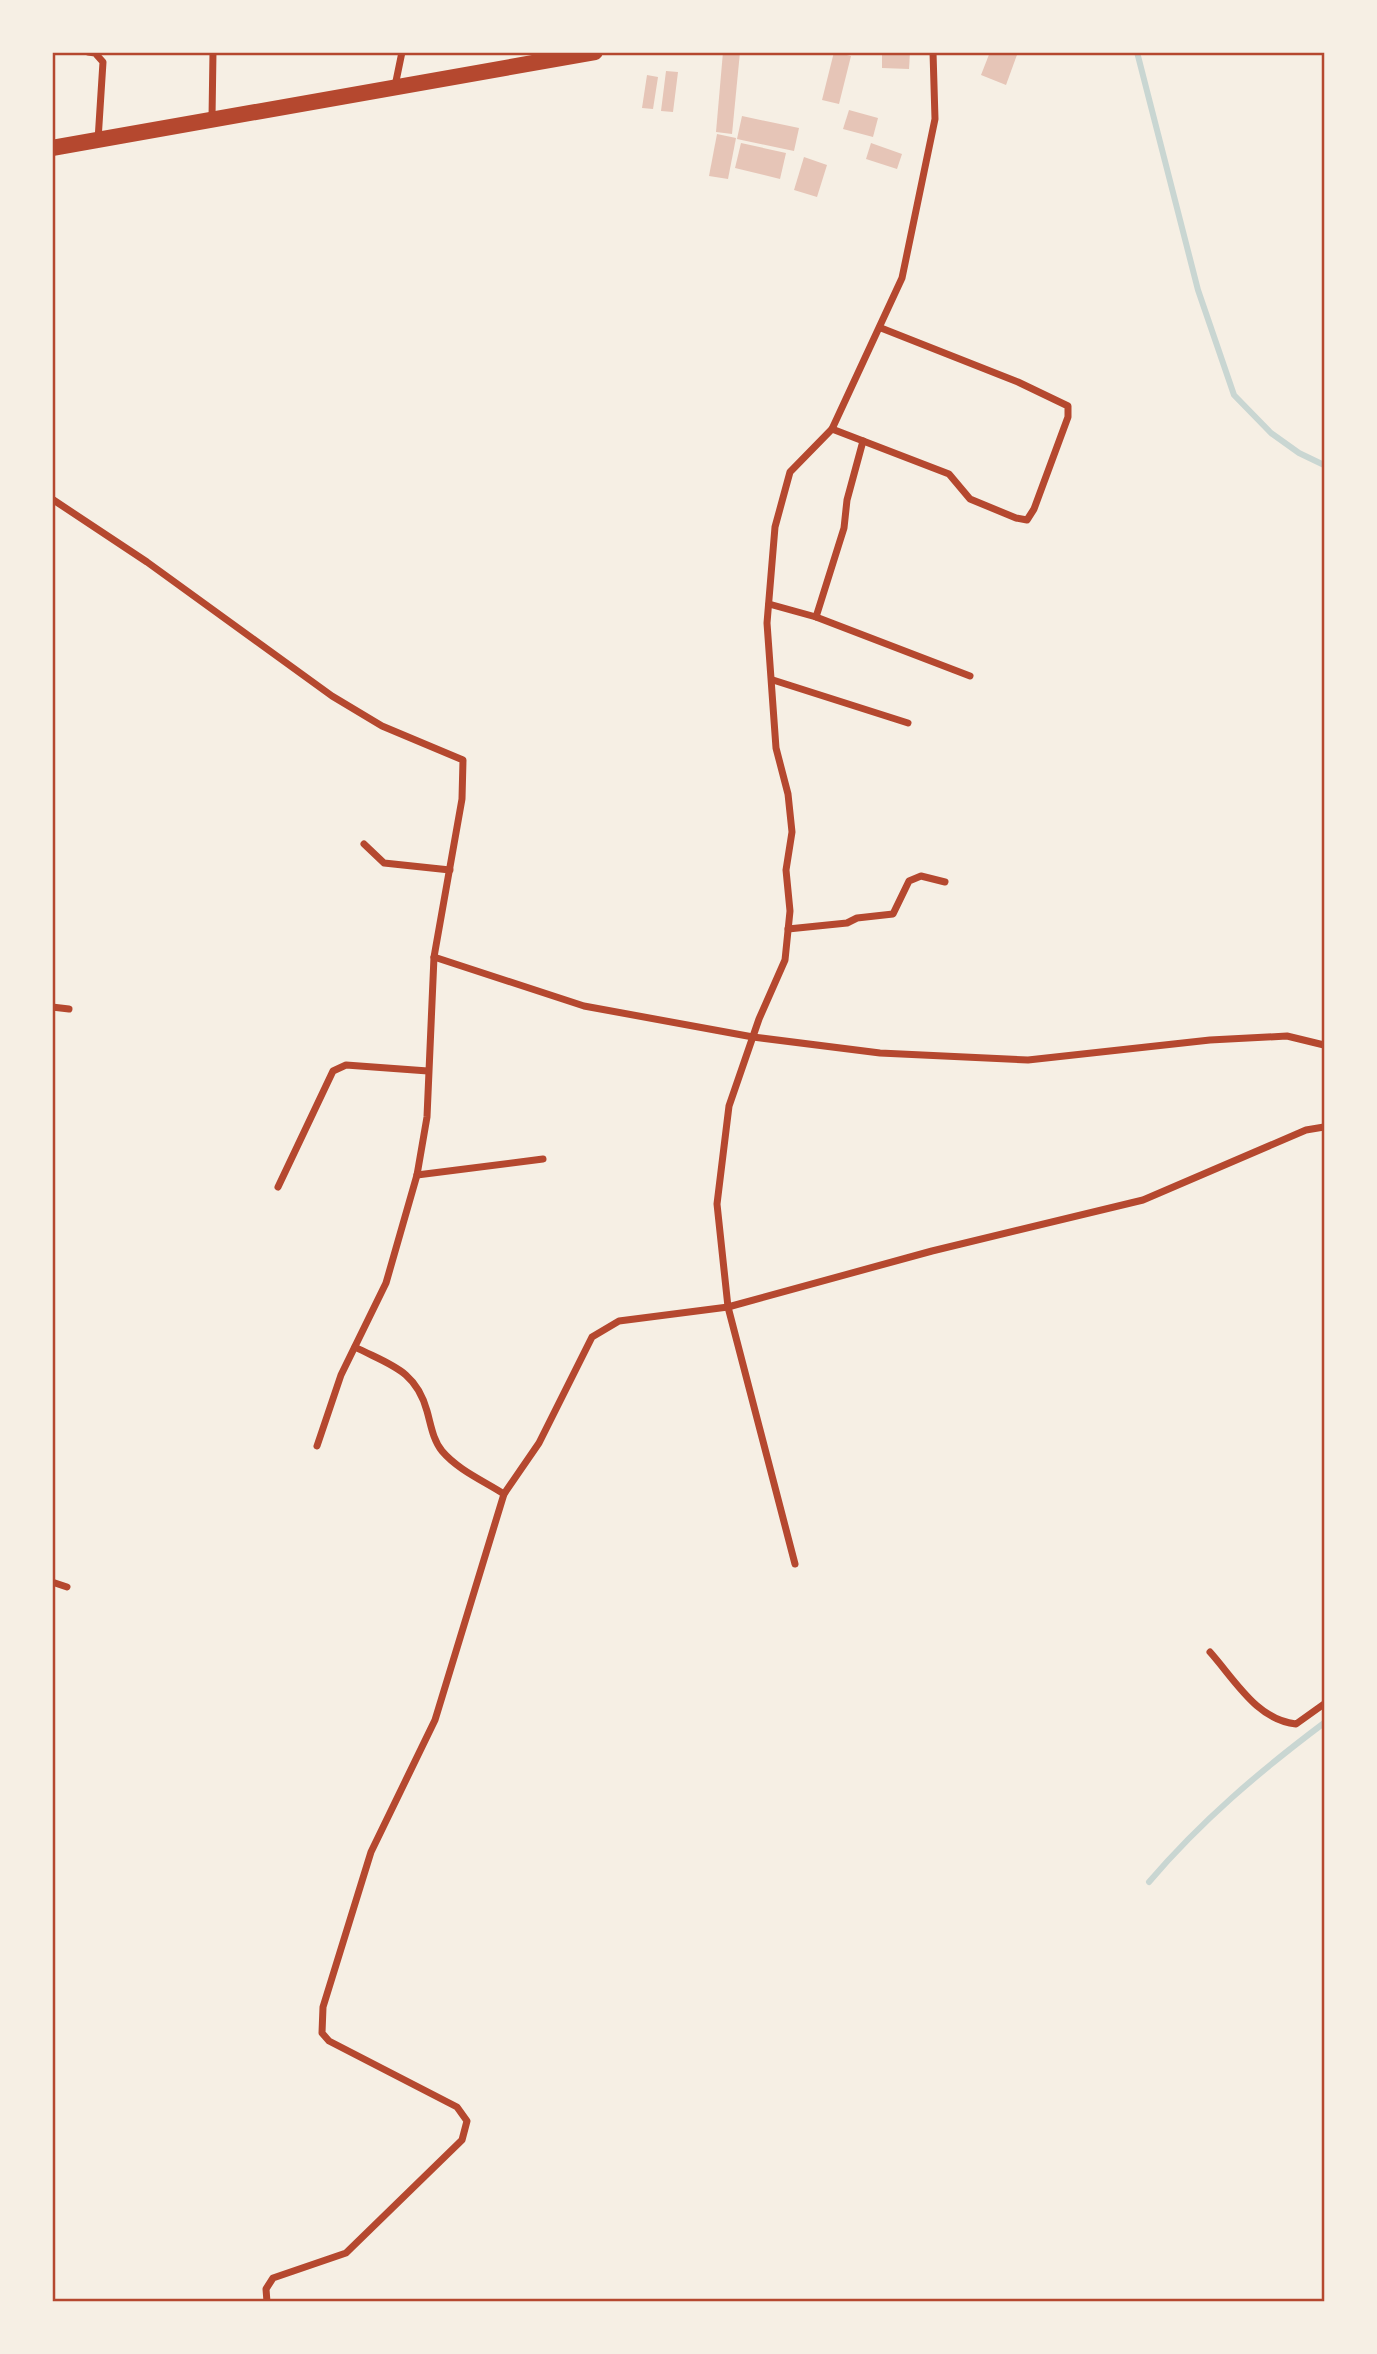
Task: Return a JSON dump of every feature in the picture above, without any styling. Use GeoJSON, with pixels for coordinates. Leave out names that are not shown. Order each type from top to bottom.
{"type":"FeatureCollection","features":[{"type":"Feature","properties":{"kind":"main road"},"geometry":{"type":"LineString","coordinates":[[52,149],[595,52]]}},
{"type":"Feature","properties":{"kind":"street"},"geometry":{"type":"LineString","coordinates":[[88,52],[95,53],[103,62],[98,140]]}},
{"type":"Feature","properties":{"kind":"street"},"geometry":{"type":"LineString","coordinates":[[212,119],[213,52]]}},
{"type":"Feature","properties":{"kind":"street"},"geometry":{"type":"LineString","coordinates":[[395,86],[402,52]]}},
{"type":"Feature","properties":{"kind":"street"},"geometry":{"type":"LineString","coordinates":[[795,1564],[728,1307],[718,1204],[729,1105],[753,1037],[785,960],[788,929],[786,870],[792,832],[788,794],[776,748],[772,662],[767,623],[775,527],[790,472],[832,429],[902,278],[935,119],[933,52]]}},
{"type":"Feature","properties":{"kind":"street"},"geometry":{"type":"LineString","coordinates":[[832,429],[949,474],[970,499],[1016,519],[1027,520],[1068,417],[1068,406],[1018,382],[881,328]]}},
{"type":"Feature","properties":{"kind":"street"},"geometry":{"type":"LineString","coordinates":[[816,617],[844,527],[847,500],[863,441]]}},
{"type":"Feature","properties":{"kind":"street"},"geometry":{"type":"LineString","coordinates":[[52,499],[147,562],[332,696],[382,726],[463,760],[462,799],[434,957],[427,1117],[417,1175],[386,1283],[355,1347],[317,1446]]}},
{"type":"Feature","properties":{"kind":"street"},"geometry":{"type":"LineString","coordinates":[[769,604],[816,617],[970,676]]}},
{"type":"Feature","properties":{"kind":"street"},"geometry":{"type":"LineString","coordinates":[[772,680],[908,723]]}},
{"type":"Feature","properties":{"kind":"street"},"geometry":{"type":"LineString","coordinates":[[365,844],[384,863],[450,870]]}},
{"type":"Feature","properties":{"kind":"street"},"geometry":{"type":"LineString","coordinates":[[788,929],[893,914],[909,881],[921,876],[945,882]]}},
{"type":"Feature","properties":{"kind":"street"},"geometry":{"type":"LineString","coordinates":[[434,957],[584,1006],[753,1037],[880,1053],[1028,1060],[1210,1040],[1287,1036],[1325,1045]]}},
{"type":"Feature","properties":{"kind":"street"},"geometry":{"type":"LineString","coordinates":[[52,1007],[69,1009]]}},
{"type":"Feature","properties":{"kind":"street"},"geometry":{"type":"LineString","coordinates":[[278,1187],[333,1071],[346,1065],[428,1071]]}},
{"type":"Feature","properties":{"kind":"street"},"geometry":{"type":"LineString","coordinates":[[267,2301],[268,2285],[279,2273],[346,2253],[462,2140],[467,2126],[457,2107],[329,2041],[322,2033],[322,2023],[329,1981],[371,1852],[435,1720],[504,1494],[539,1443],[592,1337],[619,1321],[728,1307],[932,1251],[1143,1200],[1306,1130],[1325,1127]]}},
{"type":"Feature","properties":{"kind":"street"},"geometry":{"type":"LineString","coordinates":[[417,1175],[543,1159]]}},
{"type":"Feature","properties":{"kind":"street"},"geometry":{"type":"LineString","coordinates":[[355,1347],[402,1370],[415,1382],[422,1392],[435,1438],[442,1451],[504,1494]]}},
{"type":"Feature","properties":{"kind":"street"},"geometry":{"type":"LineString","coordinates":[[52,1582],[67,1587]]}},
{"type":"Feature","properties":{"kind":"street"},"geometry":{"type":"LineString","coordinates":[[1210,1652],[1259,1709],[1278,1722],[1296,1724],[1325,1704]]}},
{"type":"Feature","properties":{"kind":"building"},"geometry":{"type":"Polygon","coordinates":[[[723,52],[740,52],[732,134],[716,132],[723,52]]]}},
{"type":"Feature","properties":{"kind":"building"},"geometry":{"type":"Polygon","coordinates":[[[834,52],[851,56],[839,104],[822,100],[834,52]]]}},
{"type":"Feature","properties":{"kind":"building"},"geometry":{"type":"Polygon","coordinates":[[[882,52],[910,52],[909,69],[882,68],[882,52]]]}},
{"type":"Feature","properties":{"kind":"building"},"geometry":{"type":"Polygon","coordinates":[[[990,52],[1018,52],[1006,85],[981,75],[990,52]]]}},
{"type":"Feature","properties":{"kind":"building"},"geometry":{"type":"Polygon","coordinates":[[[666,71],[678,72],[673,112],[661,111],[666,71]]]}},
{"type":"Feature","properties":{"kind":"building"},"geometry":{"type":"Polygon","coordinates":[[[647,75],[658,77],[653,109],[642,108],[647,75]]]}},
{"type":"Feature","properties":{"kind":"building"},"geometry":{"type":"Polygon","coordinates":[[[849,110],[878,118],[873,137],[843,129],[849,110]]]}},
{"type":"Feature","properties":{"kind":"building"},"geometry":{"type":"Polygon","coordinates":[[[742,116],[799,128],[794,151],[737,139],[742,116]]]}},
{"type":"Feature","properties":{"kind":"building"},"geometry":{"type":"Polygon","coordinates":[[[717,134],[736,138],[728,179],[709,176],[717,134]]]}},
{"type":"Feature","properties":{"kind":"building"},"geometry":{"type":"Polygon","coordinates":[[[741,143],[786,153],[780,179],[735,168],[741,143]]]}},
{"type":"Feature","properties":{"kind":"building"},"geometry":{"type":"Polygon","coordinates":[[[871,143],[902,154],[897,169],[866,159],[871,143]]]}},
{"type":"Feature","properties":{"kind":"building"},"geometry":{"type":"Polygon","coordinates":[[[804,157],[827,165],[817,197],[794,190],[804,157]]]}},
{"type":"Feature","properties":{"kind":"waterway"},"geometry":{"type":"LineString","coordinates":[[1137,52],[1198,290],[1234,395],[1271,433],[1299,453],[1324,465]]}},
{"type":"Feature","properties":{"kind":"waterway"},"geometry":{"type":"LineString","coordinates":[[1149,1882],[1189,1838],[1232,1798],[1324,1723]]}}]}
